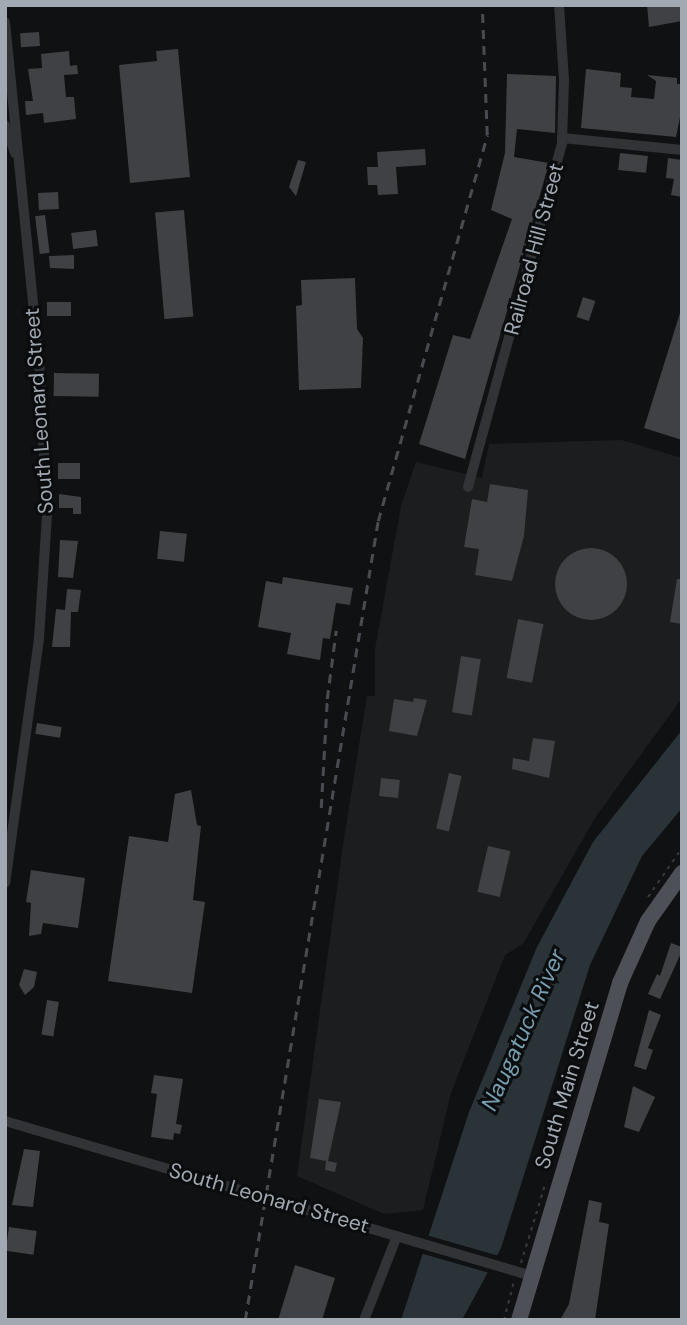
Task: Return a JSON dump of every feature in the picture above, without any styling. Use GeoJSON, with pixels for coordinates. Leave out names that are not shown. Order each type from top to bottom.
{"type":"FeatureCollection","features":[{"type":"Feature","properties":{"kind":"main road","name":"South Main Street"},"geometry":{"type":"LineString","coordinates":[[519,1320],[620,983],[648,921],[682,873]]}},
{"type":"Feature","properties":{"kind":"street","name":"Railroad Hill Street"},"geometry":{"type":"LineString","coordinates":[[468,487],[541,229],[562,138],[564,80],[559,5]]}},
{"type":"Feature","properties":{"kind":"street","name":"South Leonard Street"},"geometry":{"type":"LineString","coordinates":[[5,22],[44,427],[47,515],[39,639],[5,883]]}},
{"type":"Feature","properties":{"kind":"street"},"geometry":{"type":"LineString","coordinates":[[5,72],[9,57]]}},
{"type":"Feature","properties":{"kind":"street"},"geometry":{"type":"LineString","coordinates":[[5,125],[20,170]]}},
{"type":"Feature","properties":{"kind":"street"},"geometry":{"type":"LineString","coordinates":[[562,138],[682,150]]}},
{"type":"Feature","properties":{"kind":"street","name":"South Leonard Street"},"geometry":{"type":"LineString","coordinates":[[5,1121],[532,1276]]}},
{"type":"Feature","properties":{"kind":"street"},"geometry":{"type":"LineString","coordinates":[[364,1320],[397,1236]]}},
{"type":"Feature","properties":{"kind":"path"},"geometry":{"type":"LineString","coordinates":[[504,1320],[514,1281]]}},
{"type":"Feature","properties":{"kind":"shaded area"},"geometry":{"type":"Polygon","coordinates":[[[622,440],[682,458],[682,698],[595,818],[523,944],[505,955],[451,1093],[423,1210],[384,1214],[297,1176],[344,838],[367,696],[375,696],[375,649],[401,506],[416,462],[482,478],[489,444],[622,440]]]}},
{"type":"Feature","properties":{"kind":"water","name":"Naugatuck River"},"geometry":{"type":"Polygon","coordinates":[[[682,730],[682,808],[642,856],[590,965],[501,1248],[462,1320],[401,1320],[469,1112],[537,947],[593,842],[682,730]]]}},
{"type":"Feature","properties":{"kind":"pier"},"geometry":{"type":"Polygon","coordinates":[[[426,1235],[500,1256],[495,1274],[421,1253],[426,1235]]]}},
{"type":"Feature","properties":{"kind":"building"},"geometry":{"type":"Polygon","coordinates":[[[647,5],[682,5],[682,21],[649,27],[647,5]]]}},
{"type":"Feature","properties":{"kind":"building"},"geometry":{"type":"Polygon","coordinates":[[[39,32],[40,46],[21,47],[20,33],[39,32]]]}},
{"type":"Feature","properties":{"kind":"building"},"geometry":{"type":"Polygon","coordinates":[[[178,49],[190,177],[130,183],[119,65],[157,61],[156,51],[178,49]]]}},
{"type":"Feature","properties":{"kind":"building"},"geometry":{"type":"Polygon","coordinates":[[[69,51],[70,66],[77,65],[78,74],[64,75],[66,97],[74,97],[76,119],[44,123],[43,113],[26,115],[25,101],[33,101],[28,69],[42,68],[41,54],[69,51]]]}},
{"type":"Feature","properties":{"kind":"building"},"geometry":{"type":"Polygon","coordinates":[[[586,69],[621,73],[620,87],[632,88],[631,97],[654,99],[656,81],[647,75],[677,78],[677,84],[682,84],[682,108],[676,137],[581,128],[586,69]]]}},
{"type":"Feature","properties":{"kind":"building"},"geometry":{"type":"Polygon","coordinates":[[[507,74],[556,76],[555,133],[517,129],[514,157],[549,163],[465,459],[419,444],[453,335],[470,339],[512,219],[491,210],[505,153],[507,74]]]}},
{"type":"Feature","properties":{"kind":"building"},"geometry":{"type":"Polygon","coordinates":[[[425,149],[426,165],[396,167],[398,194],[378,195],[377,185],[368,185],[367,167],[378,167],[377,152],[425,149]]]}},
{"type":"Feature","properties":{"kind":"building"},"geometry":{"type":"Polygon","coordinates":[[[620,153],[648,156],[646,173],[618,170],[620,153]]]}},
{"type":"Feature","properties":{"kind":"building"},"geometry":{"type":"Polygon","coordinates":[[[668,158],[682,160],[682,197],[671,195],[674,179],[666,178],[668,158]]]}},
{"type":"Feature","properties":{"kind":"building"},"geometry":{"type":"Polygon","coordinates":[[[298,160],[306,162],[296,196],[289,187],[298,160]]]}},
{"type":"Feature","properties":{"kind":"building"},"geometry":{"type":"Polygon","coordinates":[[[58,192],[59,209],[39,210],[38,193],[58,192]]]}},
{"type":"Feature","properties":{"kind":"building"},"geometry":{"type":"Polygon","coordinates":[[[184,210],[193,317],[164,319],[155,213],[184,210]]]}},
{"type":"Feature","properties":{"kind":"building"},"geometry":{"type":"Polygon","coordinates":[[[45,215],[50,253],[40,254],[35,216],[45,215]]]}},
{"type":"Feature","properties":{"kind":"building"},"geometry":{"type":"Polygon","coordinates":[[[96,230],[98,246],[73,249],[71,233],[96,230]]]}},
{"type":"Feature","properties":{"kind":"building"},"geometry":{"type":"Polygon","coordinates":[[[74,255],[74,269],[50,268],[49,256],[74,255]]]}},
{"type":"Feature","properties":{"kind":"building"},"geometry":{"type":"Polygon","coordinates":[[[355,278],[357,329],[363,338],[361,388],[299,390],[296,306],[302,305],[301,280],[355,278]]]}},
{"type":"Feature","properties":{"kind":"building"},"geometry":{"type":"Polygon","coordinates":[[[583,297],[595,301],[589,321],[577,317],[583,297]]]}},
{"type":"Feature","properties":{"kind":"building"},"geometry":{"type":"Polygon","coordinates":[[[47,302],[71,302],[71,316],[47,316],[47,302]]]}},
{"type":"Feature","properties":{"kind":"building"},"geometry":{"type":"Polygon","coordinates":[[[680,313],[682,314],[682,440],[644,428],[680,313]]]}},
{"type":"Feature","properties":{"kind":"building"},"geometry":{"type":"Polygon","coordinates":[[[54,373],[99,374],[99,397],[54,396],[54,373]]]}},
{"type":"Feature","properties":{"kind":"building"},"geometry":{"type":"Polygon","coordinates":[[[58,463],[80,463],[80,479],[58,479],[58,463]]]}},
{"type":"Feature","properties":{"kind":"building"},"geometry":{"type":"Polygon","coordinates":[[[490,484],[528,490],[524,536],[512,581],[475,575],[479,549],[464,547],[472,499],[487,502],[490,484]]]}},
{"type":"Feature","properties":{"kind":"building"},"geometry":{"type":"Polygon","coordinates":[[[59,494],[81,497],[81,514],[73,514],[73,508],[59,508],[59,494]]]}},
{"type":"Feature","properties":{"kind":"building"},"geometry":{"type":"Polygon","coordinates":[[[160,531],[187,534],[184,562],[157,559],[160,531]]]}},
{"type":"Feature","properties":{"kind":"building"},"geometry":{"type":"Polygon","coordinates":[[[60,540],[78,541],[73,578],[58,577],[60,540]]]}},
{"type":"Feature","properties":{"kind":"building"},"geometry":{"type":"Polygon","coordinates":[[[598,548],[617,558],[625,570],[625,598],[617,610],[605,618],[584,620],[565,610],[557,598],[555,577],[565,558],[577,550],[598,548]]]}},
{"type":"Feature","properties":{"kind":"building"},"geometry":{"type":"Polygon","coordinates":[[[283,577],[353,588],[350,605],[336,603],[330,639],[323,638],[320,660],[287,654],[291,633],[258,627],[266,581],[282,584],[283,577]]]}},
{"type":"Feature","properties":{"kind":"building"},"geometry":{"type":"Polygon","coordinates":[[[677,579],[682,579],[682,624],[670,622],[677,579]]]}},
{"type":"Feature","properties":{"kind":"building"},"geometry":{"type":"Polygon","coordinates":[[[67,589],[81,590],[78,612],[71,612],[70,647],[52,647],[56,609],[65,610],[67,589]]]}},
{"type":"Feature","properties":{"kind":"building"},"geometry":{"type":"Polygon","coordinates":[[[518,619],[544,624],[532,683],[507,678],[518,619]]]}},
{"type":"Feature","properties":{"kind":"building"},"geometry":{"type":"Polygon","coordinates":[[[461,656],[481,659],[472,715],[452,712],[461,656]]]}},
{"type":"Feature","properties":{"kind":"building"},"geometry":{"type":"Polygon","coordinates":[[[414,698],[427,700],[417,736],[389,731],[394,699],[413,702],[414,698]]]}},
{"type":"Feature","properties":{"kind":"building"},"geometry":{"type":"Polygon","coordinates":[[[37,723],[62,727],[60,738],[35,734],[37,723]]]}},
{"type":"Feature","properties":{"kind":"building"},"geometry":{"type":"Polygon","coordinates":[[[533,738],[555,741],[549,778],[512,769],[513,758],[529,761],[533,738]]]}},
{"type":"Feature","properties":{"kind":"building"},"geometry":{"type":"Polygon","coordinates":[[[449,773],[462,776],[449,831],[436,829],[449,773]]]}},
{"type":"Feature","properties":{"kind":"building"},"geometry":{"type":"Polygon","coordinates":[[[381,778],[400,780],[398,798],[379,796],[381,778]]]}},
{"type":"Feature","properties":{"kind":"building"},"geometry":{"type":"Polygon","coordinates":[[[191,790],[197,825],[201,826],[193,900],[205,902],[192,993],[108,981],[129,836],[168,842],[175,794],[191,790]]]}},
{"type":"Feature","properties":{"kind":"building"},"geometry":{"type":"Polygon","coordinates":[[[488,846],[510,851],[500,897],[477,892],[488,846]]]}},
{"type":"Feature","properties":{"kind":"building"},"geometry":{"type":"Polygon","coordinates":[[[31,870],[85,878],[78,928],[43,923],[41,934],[29,936],[31,903],[26,902],[31,870]]]}},
{"type":"Feature","properties":{"kind":"building"},"geometry":{"type":"Polygon","coordinates":[[[671,943],[682,947],[682,951],[660,999],[648,994],[657,974],[660,976],[671,943]]]}},
{"type":"Feature","properties":{"kind":"building"},"geometry":{"type":"Polygon","coordinates":[[[24,969],[37,972],[34,987],[25,995],[19,985],[24,969]]]}},
{"type":"Feature","properties":{"kind":"building"},"geometry":{"type":"Polygon","coordinates":[[[47,1000],[59,1002],[53,1036],[42,1035],[47,1000]]]}},
{"type":"Feature","properties":{"kind":"building"},"geometry":{"type":"Polygon","coordinates":[[[649,1010],[661,1015],[648,1048],[653,1050],[646,1070],[634,1066],[649,1010]]]}},
{"type":"Feature","properties":{"kind":"building"},"geometry":{"type":"Polygon","coordinates":[[[154,1075],[183,1079],[176,1124],[182,1125],[180,1134],[174,1133],[173,1140],[151,1137],[157,1094],[151,1093],[154,1075]]]}},
{"type":"Feature","properties":{"kind":"building"},"geometry":{"type":"Polygon","coordinates":[[[633,1086],[655,1097],[639,1132],[624,1127],[633,1086]]]}},
{"type":"Feature","properties":{"kind":"building"},"geometry":{"type":"Polygon","coordinates":[[[319,1099],[341,1102],[328,1161],[337,1163],[335,1172],[325,1170],[326,1161],[310,1158],[319,1099]]]}},
{"type":"Feature","properties":{"kind":"building"},"geometry":{"type":"Polygon","coordinates":[[[24,1149],[40,1151],[33,1207],[12,1205],[24,1149]]]}},
{"type":"Feature","properties":{"kind":"building"},"geometry":{"type":"Polygon","coordinates":[[[589,1200],[602,1203],[599,1222],[609,1224],[595,1320],[560,1320],[569,1304],[589,1200]]]}},
{"type":"Feature","properties":{"kind":"building"},"geometry":{"type":"Polygon","coordinates":[[[9,1227],[37,1231],[33,1255],[6,1251],[9,1227]]]}},
{"type":"Feature","properties":{"kind":"building"},"geometry":{"type":"Polygon","coordinates":[[[295,1265],[335,1278],[322,1320],[278,1320],[295,1265]]]}},
{"type":"Feature","properties":{"kind":"railway"},"geometry":{"type":"LineString","coordinates":[[245,1320],[378,521],[487,135],[482,5]]}},
{"type":"Feature","properties":{"kind":"railway"},"geometry":{"type":"LineString","coordinates":[[321,808],[327,699],[336,631]]}}]}
